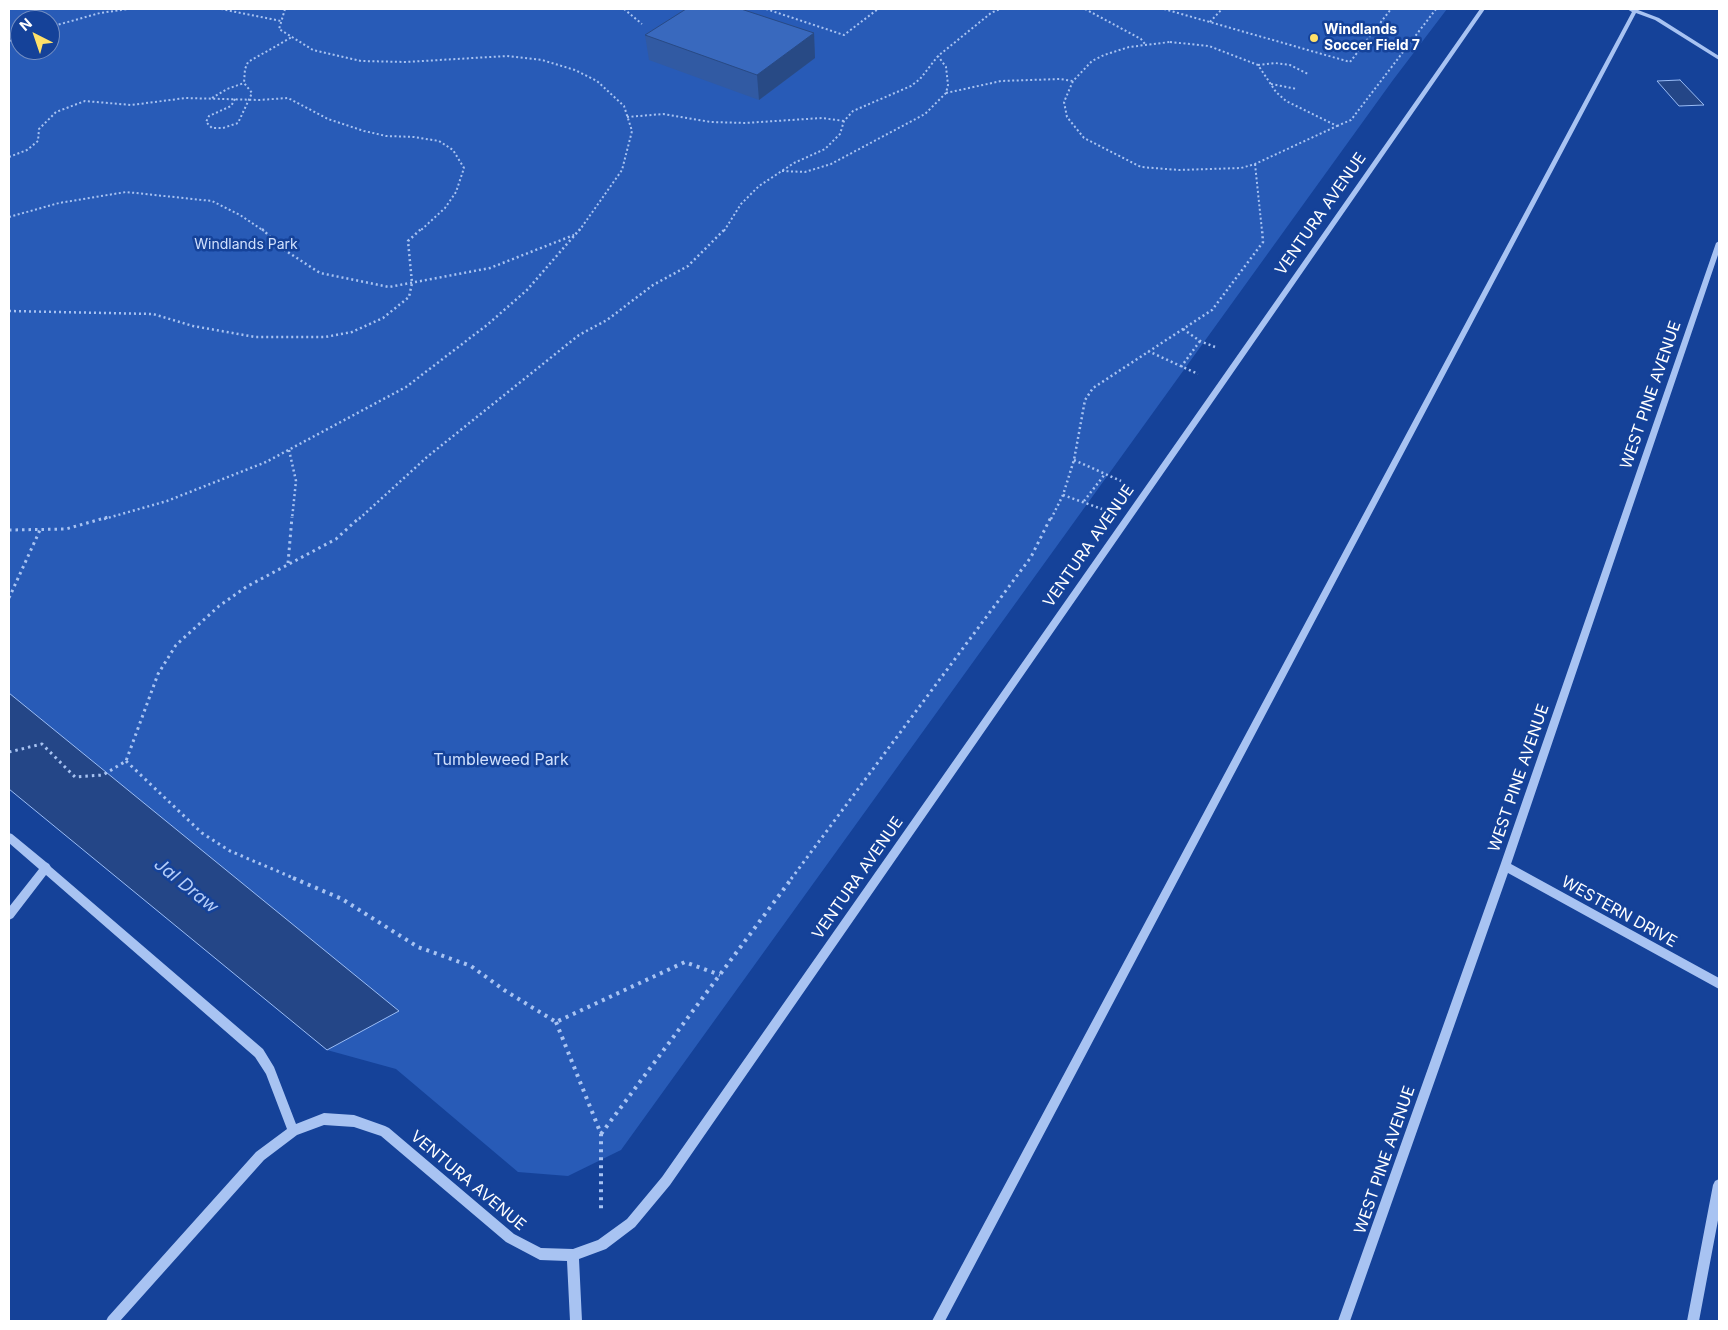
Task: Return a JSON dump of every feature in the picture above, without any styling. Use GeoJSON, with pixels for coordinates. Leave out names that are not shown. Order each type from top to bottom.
{"type":"FeatureCollection","features":[{"type":"Feature","properties":{"kind":"street","name":"VENTURA AVENUE"},"geometry":{"type":"LineString","coordinates":[[112,1321],[260,1156],[293,1131],[324,1119],[354,1121],[385,1132],[510,1238],[540,1254],[573,1255],[602,1245],[631,1223],[666,1181],[1482,9]]}},
{"type":"Feature","properties":{"kind":"street"},"geometry":{"type":"LineString","coordinates":[[938,1321],[1633,10],[1657,19],[1719,58]]}},
{"type":"Feature","properties":{"kind":"street","name":"WEST PINE AVENUE"},"geometry":{"type":"LineString","coordinates":[[1344,1321],[1505,866],[1719,243]]}},
{"type":"Feature","properties":{"kind":"street"},"geometry":{"type":"LineString","coordinates":[[9,837],[259,1053],[270,1071],[293,1131]]}},
{"type":"Feature","properties":{"kind":"street","name":"WESTERN DRIVE"},"geometry":{"type":"LineString","coordinates":[[1505,866],[1719,984]]}},
{"type":"Feature","properties":{"kind":"street"},"geometry":{"type":"LineString","coordinates":[[1693,1321],[1719,1185]]}},
{"type":"Feature","properties":{"kind":"street"},"geometry":{"type":"LineString","coordinates":[[573,1255],[576,1321]]}},
{"type":"Feature","properties":{"kind":"lane"},"geometry":{"type":"LineString","coordinates":[[9,915],[46,867]]}},
{"type":"Feature","properties":{"kind":"path"},"geometry":{"type":"LineString","coordinates":[[60,24],[100,13],[128,9]]}},
{"type":"Feature","properties":{"kind":"path"},"geometry":{"type":"LineString","coordinates":[[221,9],[281,21]]}},
{"type":"Feature","properties":{"kind":"path"},"geometry":{"type":"LineString","coordinates":[[9,530],[66,529],[167,501],[266,462],[406,387],[487,326],[527,290],[586,222],[622,170],[632,131],[624,106],[597,81],[575,70],[542,60],[507,56],[406,62],[361,61],[313,50],[292,37],[279,28],[285,9]]}},
{"type":"Feature","properties":{"kind":"path"},"geometry":{"type":"LineString","coordinates":[[624,9],[642,24]]}},
{"type":"Feature","properties":{"kind":"path"},"geometry":{"type":"LineString","coordinates":[[766,9],[844,35],[878,9]]}},
{"type":"Feature","properties":{"kind":"path"},"geometry":{"type":"LineString","coordinates":[[9,752],[42,744],[75,777],[103,775],[126,761],[158,674],[176,645],[219,606],[246,586],[336,539],[427,456],[579,335],[607,320],[653,285],[688,266],[721,235],[741,204],[759,186],[780,171],[826,149],[840,134],[844,121],[853,111],[911,86],[920,79],[938,56],[991,13],[1000,9]]}},
{"type":"Feature","properties":{"kind":"path"},"geometry":{"type":"LineString","coordinates":[[1085,9],[1141,40],[1146,45]]}},
{"type":"Feature","properties":{"kind":"path"},"geometry":{"type":"LineString","coordinates":[[1164,9],[1350,62],[1391,9]]}},
{"type":"Feature","properties":{"kind":"path"},"geometry":{"type":"LineString","coordinates":[[1210,22],[1222,9]]}},
{"type":"Feature","properties":{"kind":"path"},"geometry":{"type":"LineString","coordinates":[[1308,74],[1290,66],[1275,63],[1258,65],[1209,46],[1170,42],[1129,46],[1092,61],[1073,81],[1064,102],[1067,118],[1084,138],[1141,167],[1179,170],[1241,168],[1255,164],[1351,120],[1436,9]]}},
{"type":"Feature","properties":{"kind":"path"},"geometry":{"type":"LineString","coordinates":[[235,99],[231,106],[209,116],[206,122],[212,128],[224,128],[238,123],[252,93],[244,82],[248,62],[292,37]]}},
{"type":"Feature","properties":{"kind":"path"},"geometry":{"type":"LineString","coordinates":[[780,171],[805,172],[831,164],[925,114],[940,102],[946,93],[948,85],[946,67],[938,56]]}},
{"type":"Feature","properties":{"kind":"path"},"geometry":{"type":"LineString","coordinates":[[1258,65],[1270,84],[1286,101],[1337,126]]}},
{"type":"Feature","properties":{"kind":"path"},"geometry":{"type":"LineString","coordinates":[[946,93],[1001,81],[1060,79],[1073,81]]}},
{"type":"Feature","properties":{"kind":"path"},"geometry":{"type":"LineString","coordinates":[[212,98],[226,89],[244,82]]}},
{"type":"Feature","properties":{"kind":"path"},"geometry":{"type":"LineString","coordinates":[[1270,84],[1297,88]]}},
{"type":"Feature","properties":{"kind":"path"},"geometry":{"type":"LineString","coordinates":[[9,157],[27,150],[38,141],[39,129],[56,112],[85,101],[131,106],[186,98],[250,100],[288,98],[315,113],[350,126],[386,136],[414,137],[439,141],[453,150],[464,168],[456,192],[445,208],[408,241],[412,283],[409,297],[383,318],[352,332],[325,337],[255,337],[193,326],[153,314],[9,311]]}},
{"type":"Feature","properties":{"kind":"path"},"geometry":{"type":"LineString","coordinates":[[627,117],[663,114],[711,122],[745,123],[822,118],[844,121]]}},
{"type":"Feature","properties":{"kind":"path"},"geometry":{"type":"LineString","coordinates":[[601,1134],[1031,557],[1063,495],[1074,460],[1085,400],[1092,388],[1212,310],[1263,242],[1255,164]]}},
{"type":"Feature","properties":{"kind":"path"},"geometry":{"type":"LineString","coordinates":[[9,217],[59,204],[126,192],[212,201],[262,229],[283,249],[320,272],[390,287],[490,268],[574,235]]}},
{"type":"Feature","properties":{"kind":"path"},"geometry":{"type":"LineString","coordinates":[[1183,329],[1200,341],[1240,357]]}},
{"type":"Feature","properties":{"kind":"path"},"geometry":{"type":"LineString","coordinates":[[1181,367],[1200,341]]}},
{"type":"Feature","properties":{"kind":"path"},"geometry":{"type":"LineString","coordinates":[[1148,351],[1221,383]]}},
{"type":"Feature","properties":{"kind":"path"},"geometry":{"type":"LineString","coordinates":[[288,564],[296,481],[289,450]]}},
{"type":"Feature","properties":{"kind":"path"},"geometry":{"type":"LineString","coordinates":[[1074,460],[1145,492]]}},
{"type":"Feature","properties":{"kind":"path"},"geometry":{"type":"LineString","coordinates":[[1084,501],[1105,474]]}},
{"type":"Feature","properties":{"kind":"path"},"geometry":{"type":"LineString","coordinates":[[1063,495],[1084,501],[1126,520]]}},
{"type":"Feature","properties":{"kind":"path"},"geometry":{"type":"LineString","coordinates":[[9,598],[40,530]]}},
{"type":"Feature","properties":{"kind":"path"},"geometry":{"type":"LineString","coordinates":[[126,761],[202,833],[230,852],[342,899],[418,947],[471,966],[504,990],[556,1022],[601,1134],[602,1245]]}},
{"type":"Feature","properties":{"kind":"path"},"geometry":{"type":"LineString","coordinates":[[556,1022],[685,962],[720,974]]}},
{"type":"Feature","properties":{"kind":"green space","name":"Tumbleweed Park"},"geometry":{"type":"Polygon","coordinates":[[[9,9],[1447,9],[1393,80],[621,1150],[568,1176],[518,1172],[396,1069],[327,1050],[9,769],[9,9]]]}},
{"type":"Feature","properties":{"kind":"water"},"geometry":{"type":"Polygon","coordinates":[[[1680,80],[1704,105],[1679,106],[1657,81],[1680,80]]]}},
{"type":"Feature","properties":{"kind":"water","name":"Jal Draw"},"geometry":{"type":"Polygon","coordinates":[[[9,693],[399,1011],[327,1050],[9,789],[9,693]]]}},
{"type":"Feature","properties":{"kind":"building"},"geometry":{"type":"Polygon","coordinates":[[[686,9],[741,9],[814,33],[757,75],[645,35],[686,9]]]}},
{"type":"Feature","properties":{"kind":"place","name":"Windlands Soccer Field 7"},"geometry":{"type":"Point","coordinates":[1314,38]}},
{"type":"Feature","properties":{"kind":"park label","name":"Windlands Park"},"geometry":{"type":"Point","coordinates":[246,245]}}]}
